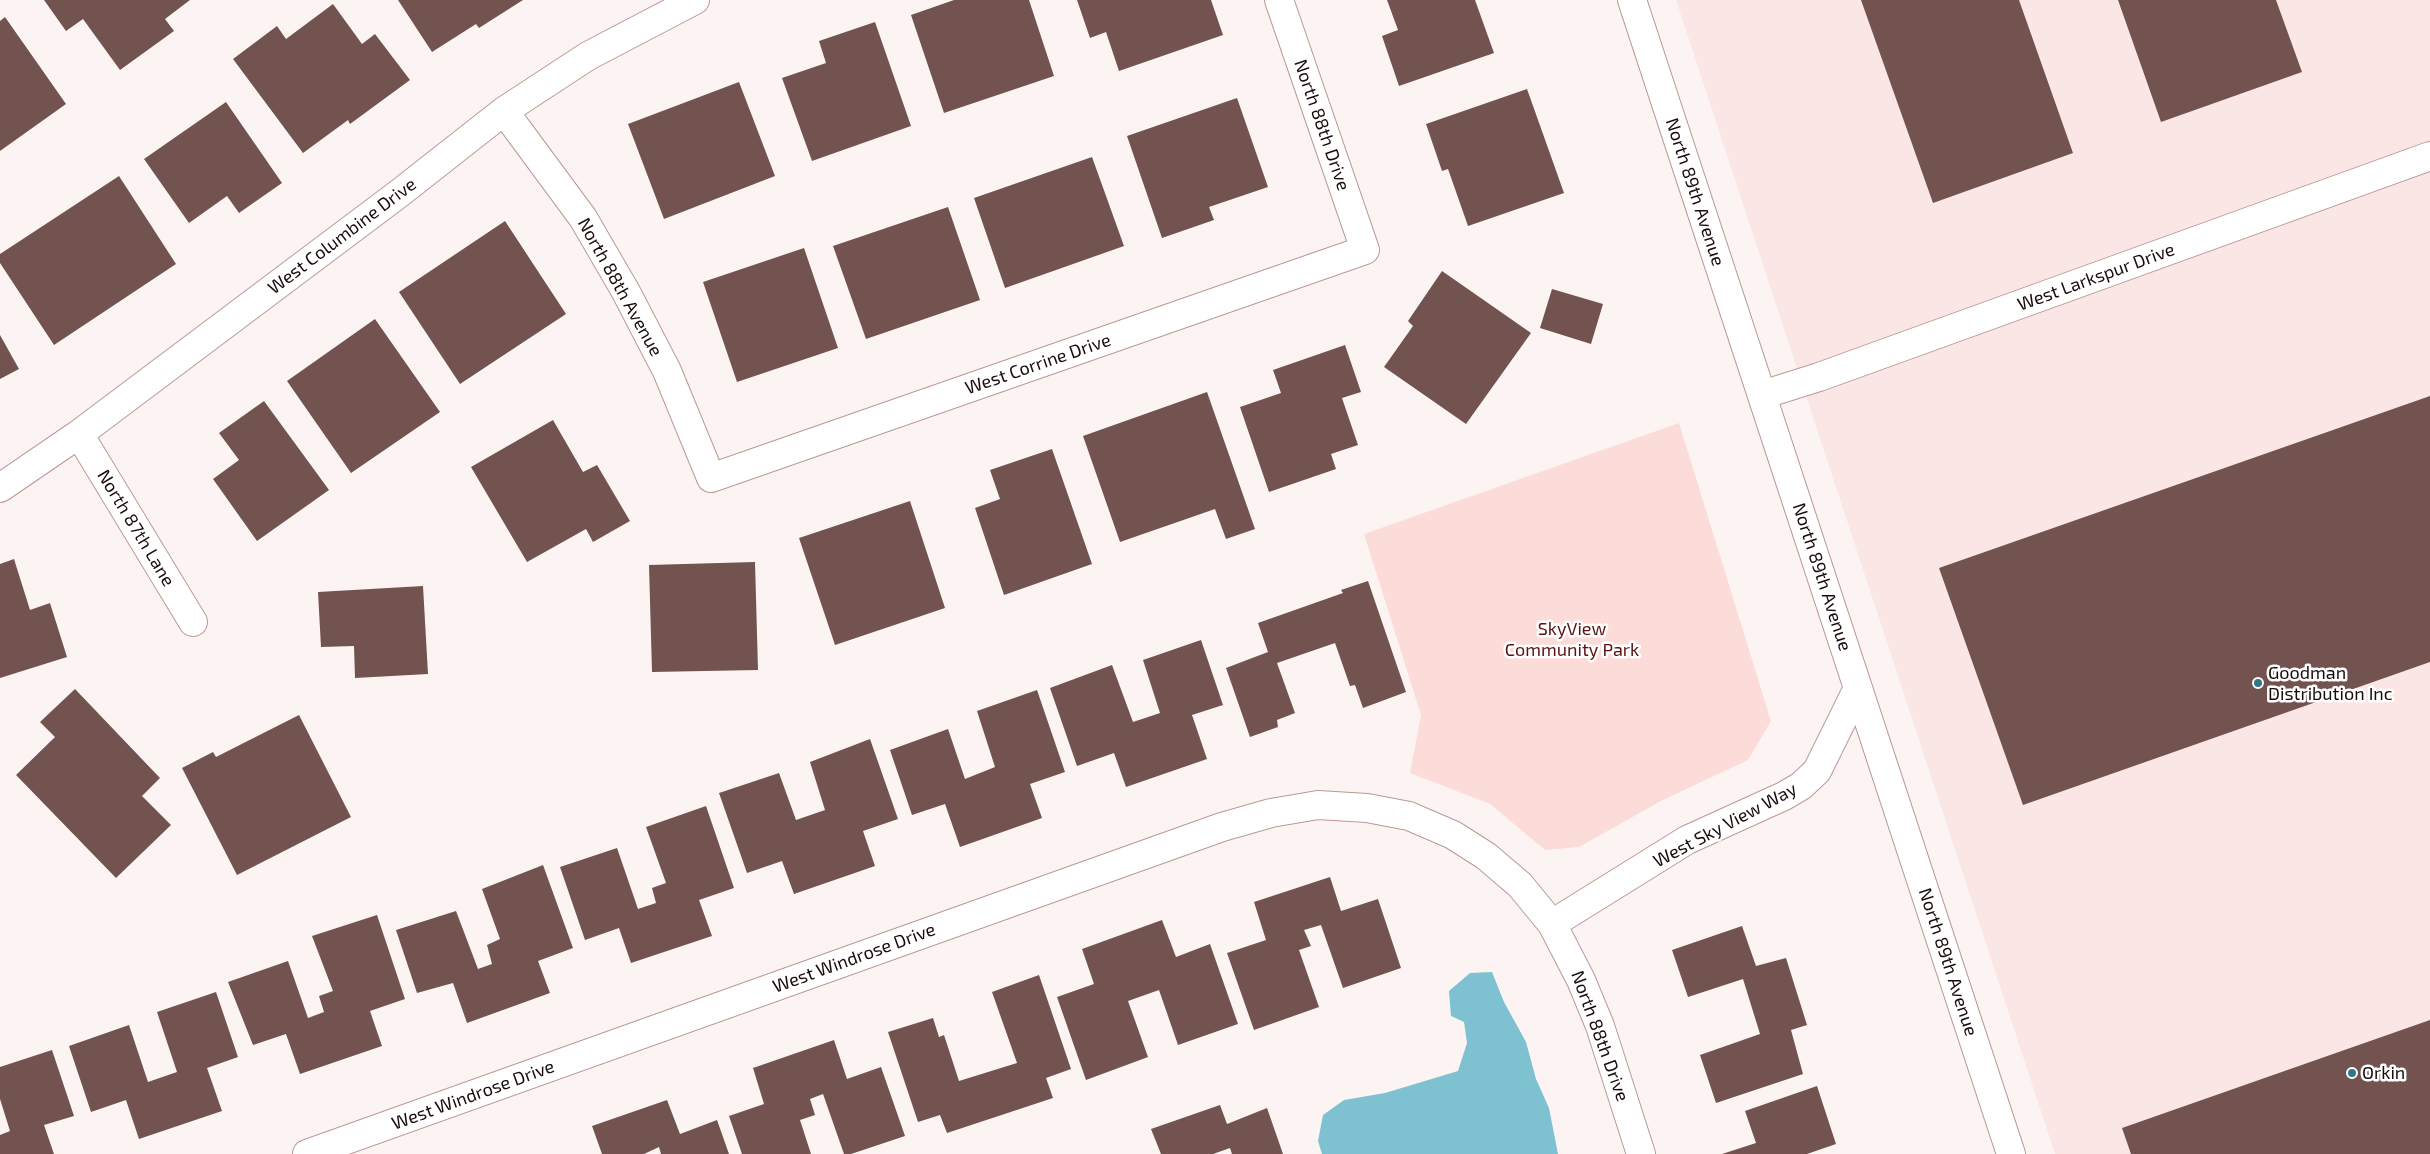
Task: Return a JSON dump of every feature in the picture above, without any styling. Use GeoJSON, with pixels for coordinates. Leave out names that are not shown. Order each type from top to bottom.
{"type":"FeatureCollection","features":[{"type":"Feature","properties":{"kind":"street","name":"West Columbine Drive"},"geometry":{"type":"LineString","coordinates":[[0,488],[79,434],[402,192],[504,112],[588,56],[695,0]]}},
{"type":"Feature","properties":{"kind":"street","name":"North 88th Drive"},"geometry":{"type":"LineString","coordinates":[[1279,0],[1365,250]]}},
{"type":"Feature","properties":{"kind":"street","name":"North 89th Avenue"},"geometry":{"type":"LineString","coordinates":[[1632,0],[2011,1154]]}},
{"type":"Feature","properties":{"kind":"street","name":"North 88th Avenue"},"geometry":{"type":"LineString","coordinates":[[504,112],[583,218],[626,292],[667,371],[711,478]]}},
{"type":"Feature","properties":{"kind":"street","name":"West Larkspur Drive"},"geometry":{"type":"LineString","coordinates":[[1762,395],[1819,377],[2430,156]]}},
{"type":"Feature","properties":{"kind":"street","name":"West Corrine Drive"},"geometry":{"type":"LineString","coordinates":[[711,478],[1365,250]]}},
{"type":"Feature","properties":{"kind":"street","name":"North 87th Lane"},"geometry":{"type":"LineString","coordinates":[[79,434],[193,622]]}},
{"type":"Feature","properties":{"kind":"street","name":"West Sky View Way"},"geometry":{"type":"LineString","coordinates":[[1552,924],[1687,840],[1784,796],[1801,786],[1817,771],[1858,688]]}},
{"type":"Feature","properties":{"kind":"street","name":"West Windrose Drive"},"geometry":{"type":"LineString","coordinates":[[307,1154],[1222,827],[1270,813],[1318,805],[1367,808],[1409,816]]}},
{"type":"Feature","properties":{"kind":"street","name":"North 88th Drive"},"geometry":{"type":"LineString","coordinates":[[1409,816],[1453,835],[1486,856],[1520,884],[1552,924],[1581,980],[1592,1007],[1641,1154]]}},
{"type":"Feature","properties":{"kind":"shaded area"},"geometry":{"type":"Polygon","coordinates":[[[1676,0],[2430,0],[2430,1154],[2055,1154],[1676,0]]]}},
{"type":"Feature","properties":{"kind":"green space","name":"SkyView Community Park"},"geometry":{"type":"Polygon","coordinates":[[[1679,423],[1771,721],[1748,760],[1661,801],[1579,847],[1545,850],[1490,804],[1410,773],[1421,715],[1364,534],[1679,423]]]}},
{"type":"Feature","properties":{"kind":"water"},"geometry":{"type":"Polygon","coordinates":[[[1492,972],[1504,1002],[1526,1042],[1536,1079],[1549,1108],[1558,1154],[1322,1154],[1318,1141],[1323,1115],[1344,1100],[1385,1093],[1458,1071],[1467,1043],[1464,1022],[1451,1016],[1449,991],[1470,973],[1492,972]]]}},
{"type":"Feature","properties":{"kind":"building"},"geometry":{"type":"Polygon","coordinates":[[[44,0],[190,0],[165,19],[174,31],[120,70],[83,19],[66,31],[44,0]]]}},
{"type":"Feature","properties":{"kind":"building"},"geometry":{"type":"Polygon","coordinates":[[[398,0],[523,0],[479,28],[476,24],[432,52],[398,0]]]}},
{"type":"Feature","properties":{"kind":"building"},"geometry":{"type":"Polygon","coordinates":[[[954,0],[1029,0],[1054,76],[944,113],[911,15],[954,0]]]}},
{"type":"Feature","properties":{"kind":"building"},"geometry":{"type":"Polygon","coordinates":[[[1077,0],[1211,0],[1223,35],[1119,71],[1106,32],[1090,38],[1077,0]]]}},
{"type":"Feature","properties":{"kind":"building"},"geometry":{"type":"Polygon","coordinates":[[[1387,0],[1475,0],[1494,53],[1399,86],[1382,36],[1398,30],[1387,0]]]}},
{"type":"Feature","properties":{"kind":"building"},"geometry":{"type":"Polygon","coordinates":[[[1861,0],[2019,0],[2073,153],[1933,203],[1861,0]]]}},
{"type":"Feature","properties":{"kind":"building"},"geometry":{"type":"Polygon","coordinates":[[[2118,0],[2276,0],[2302,72],[2161,122],[2118,0]]]}},
{"type":"Feature","properties":{"kind":"building"},"geometry":{"type":"Polygon","coordinates":[[[333,4],[362,44],[375,34],[410,80],[350,124],[348,120],[303,153],[233,59],[277,26],[286,39],[333,4]]]}},
{"type":"Feature","properties":{"kind":"building"},"geometry":{"type":"Polygon","coordinates":[[[5,17],[66,104],[0,151],[0,21],[5,17]]]}},
{"type":"Feature","properties":{"kind":"building"},"geometry":{"type":"Polygon","coordinates":[[[875,22],[911,126],[812,161],[782,78],[826,63],[819,41],[875,22]]]}},
{"type":"Feature","properties":{"kind":"building"},"geometry":{"type":"Polygon","coordinates":[[[739,82],[775,176],[664,219],[628,124],[739,82]]]}},
{"type":"Feature","properties":{"kind":"building"},"geometry":{"type":"Polygon","coordinates":[[[1527,89],[1564,193],[1468,226],[1448,169],[1442,171],[1426,124],[1527,89]]]}},
{"type":"Feature","properties":{"kind":"building"},"geometry":{"type":"Polygon","coordinates":[[[1237,98],[1268,187],[1209,207],[1214,220],[1162,238],[1127,136],[1237,98]]]}},
{"type":"Feature","properties":{"kind":"building"},"geometry":{"type":"Polygon","coordinates":[[[226,102],[282,183],[239,213],[227,196],[189,223],[144,159],[226,102]]]}},
{"type":"Feature","properties":{"kind":"building"},"geometry":{"type":"Polygon","coordinates":[[[1092,157],[1124,246],[1005,288],[974,198],[1092,157]]]}},
{"type":"Feature","properties":{"kind":"building"},"geometry":{"type":"Polygon","coordinates":[[[119,176],[176,264],[54,345],[0,263],[0,254],[119,176]]]}},
{"type":"Feature","properties":{"kind":"building"},"geometry":{"type":"Polygon","coordinates":[[[948,207],[980,300],[866,339],[833,246],[948,207]]]}},
{"type":"Feature","properties":{"kind":"building"},"geometry":{"type":"Polygon","coordinates":[[[505,221],[566,314],[460,384],[399,292],[505,221]]]}},
{"type":"Feature","properties":{"kind":"building"},"geometry":{"type":"Polygon","coordinates":[[[804,248],[838,348],[737,382],[703,282],[804,248]]]}},
{"type":"Feature","properties":{"kind":"building"},"geometry":{"type":"Polygon","coordinates":[[[1442,271],[1531,333],[1466,424],[1384,367],[1413,326],[1408,321],[1442,271]]]}},
{"type":"Feature","properties":{"kind":"building"},"geometry":{"type":"Polygon","coordinates":[[[1552,289],[1603,304],[1591,344],[1540,328],[1552,289]]]}},
{"type":"Feature","properties":{"kind":"building"},"geometry":{"type":"Polygon","coordinates":[[[375,319],[440,412],[351,473],[287,381],[375,319]]]}},
{"type":"Feature","properties":{"kind":"building"},"geometry":{"type":"Polygon","coordinates":[[[0,335],[19,369],[0,379],[0,335]]]}},
{"type":"Feature","properties":{"kind":"building"},"geometry":{"type":"Polygon","coordinates":[[[1345,345],[1361,392],[1342,398],[1358,445],[1331,454],[1336,469],[1269,492],[1240,407],[1281,393],[1273,370],[1345,345]]]}},
{"type":"Feature","properties":{"kind":"building"},"geometry":{"type":"Polygon","coordinates":[[[1207,392],[1255,529],[1226,539],[1215,509],[1120,542],[1083,436],[1207,392]]]}},
{"type":"Feature","properties":{"kind":"building"},"geometry":{"type":"Polygon","coordinates":[[[2430,396],[2430,662],[2023,805],[1939,568],[2430,396]]]}},
{"type":"Feature","properties":{"kind":"building"},"geometry":{"type":"Polygon","coordinates":[[[264,401],[329,490],[257,541],[213,479],[239,460],[219,433],[264,401]]]}},
{"type":"Feature","properties":{"kind":"building"},"geometry":{"type":"Polygon","coordinates":[[[553,420],[583,472],[597,465],[630,521],[593,542],[586,529],[527,562],[471,467],[553,420]]]}},
{"type":"Feature","properties":{"kind":"building"},"geometry":{"type":"Polygon","coordinates":[[[1052,449],[1092,564],[1004,595],[975,508],[1000,499],[990,470],[1052,449]]]}},
{"type":"Feature","properties":{"kind":"building"},"geometry":{"type":"Polygon","coordinates":[[[910,501],[945,608],[835,645],[799,538],[910,501]]]}},
{"type":"Feature","properties":{"kind":"building"},"geometry":{"type":"Polygon","coordinates":[[[14,559],[30,610],[50,603],[67,657],[0,678],[0,564],[14,559]]]}},
{"type":"Feature","properties":{"kind":"building"},"geometry":{"type":"Polygon","coordinates":[[[755,562],[758,670],[652,672],[649,565],[755,562]]]}},
{"type":"Feature","properties":{"kind":"building"},"geometry":{"type":"Polygon","coordinates":[[[1368,581],[1406,692],[1363,708],[1355,685],[1350,686],[1335,643],[1277,663],[1295,713],[1277,720],[1278,727],[1250,737],[1226,668],[1268,652],[1258,623],[1343,593],[1341,590],[1368,581]]]}},
{"type":"Feature","properties":{"kind":"building"},"geometry":{"type":"Polygon","coordinates":[[[423,586],[428,674],[355,678],[354,646],[321,647],[318,592],[423,586]]]}},
{"type":"Feature","properties":{"kind":"building"},"geometry":{"type":"Polygon","coordinates":[[[1201,640],[1223,705],[1192,715],[1207,759],[1126,787],[1114,753],[1077,766],[1050,688],[1112,665],[1133,722],[1160,713],[1143,660],[1201,640]]]}},
{"type":"Feature","properties":{"kind":"building"},"geometry":{"type":"Polygon","coordinates":[[[75,689],[160,778],[142,796],[171,825],[116,878],[16,775],[55,737],[40,722],[75,689]]]}},
{"type":"Feature","properties":{"kind":"building"},"geometry":{"type":"Polygon","coordinates":[[[1037,690],[1065,772],[1030,784],[1042,818],[960,847],[945,804],[912,815],[890,750],[948,729],[965,779],[995,767],[977,711],[1037,690]]]}},
{"type":"Feature","properties":{"kind":"building"},"geometry":{"type":"Polygon","coordinates":[[[299,715],[351,817],[237,875],[182,768],[213,752],[216,757],[299,715]]]}},
{"type":"Feature","properties":{"kind":"building"},"geometry":{"type":"Polygon","coordinates":[[[870,739],[898,819],[863,831],[875,866],[794,894],[782,861],[747,873],[719,793],[779,773],[796,820],[825,810],[810,762],[870,739]]]}},
{"type":"Feature","properties":{"kind":"building"},"geometry":{"type":"Polygon","coordinates":[[[706,806],[734,888],[699,900],[712,936],[631,963],[619,928],[585,940],[560,867],[617,848],[638,909],[656,903],[652,888],[666,883],[646,827],[706,806]]]}},
{"type":"Feature","properties":{"kind":"building"},"geometry":{"type":"Polygon","coordinates":[[[543,865],[573,948],[538,961],[550,993],[467,1023],[453,983],[417,993],[396,930],[456,911],[478,969],[492,964],[487,945],[500,939],[482,889],[543,865]]]}},
{"type":"Feature","properties":{"kind":"building"},"geometry":{"type":"Polygon","coordinates":[[[1330,877],[1341,911],[1378,899],[1401,968],[1343,988],[1321,925],[1304,930],[1311,946],[1299,950],[1319,1007],[1254,1030],[1227,953],[1266,940],[1254,902],[1330,877]]]}},
{"type":"Feature","properties":{"kind":"building"},"geometry":{"type":"Polygon","coordinates":[[[377,915],[405,999],[370,1011],[382,1046],[300,1074],[286,1034],[253,1045],[228,982],[288,961],[308,1018],[324,1012],[319,996],[333,991],[312,936],[377,915]]]}},
{"type":"Feature","properties":{"kind":"building"},"geometry":{"type":"Polygon","coordinates":[[[1162,920],[1176,957],[1210,944],[1238,1024],[1178,1045],[1159,990],[1128,1001],[1148,1057],[1086,1080],[1057,997],[1094,984],[1082,949],[1162,920]]]}},
{"type":"Feature","properties":{"kind":"building"},"geometry":{"type":"Polygon","coordinates":[[[1742,926],[1756,966],[1786,958],[1807,1025],[1791,1030],[1803,1074],[1716,1103],[1700,1055],[1760,1034],[1743,979],[1688,997],[1672,950],[1742,926]]]}},
{"type":"Feature","properties":{"kind":"building"},"geometry":{"type":"Polygon","coordinates":[[[1039,975],[1071,1069],[1046,1078],[1053,1098],[947,1133],[940,1115],[918,1122],[888,1032],[933,1018],[939,1037],[944,1035],[959,1081],[1017,1063],[992,992],[1039,975]]]}},
{"type":"Feature","properties":{"kind":"building"},"geometry":{"type":"Polygon","coordinates":[[[216,992],[238,1057],[207,1068],[222,1111],[139,1139],[126,1100],[91,1112],[69,1046],[129,1025],[148,1082],[177,1072],[157,1012],[216,992]]]}},
{"type":"Feature","properties":{"kind":"building"},"geometry":{"type":"Polygon","coordinates":[[[2430,1020],[2430,1154],[2131,1154],[2122,1128],[2430,1020]]]}},
{"type":"Feature","properties":{"kind":"building"},"geometry":{"type":"Polygon","coordinates":[[[834,1040],[847,1079],[881,1067],[905,1136],[851,1154],[844,1154],[823,1094],[810,1099],[815,1115],[800,1120],[811,1154],[742,1154],[729,1116],[764,1104],[753,1068],[834,1040]]]}},
{"type":"Feature","properties":{"kind":"building"},"geometry":{"type":"Polygon","coordinates":[[[52,1050],[74,1116],[44,1125],[54,1154],[0,1154],[0,1135],[10,1131],[0,1099],[0,1067],[52,1050]]]}},
{"type":"Feature","properties":{"kind":"building"},"geometry":{"type":"Polygon","coordinates":[[[1817,1086],[1836,1144],[1807,1154],[1722,1154],[1756,1143],[1745,1111],[1817,1086]]]}},
{"type":"Feature","properties":{"kind":"building"},"geometry":{"type":"Polygon","coordinates":[[[667,1100],[680,1134],[717,1120],[729,1154],[661,1154],[659,1147],[644,1154],[602,1154],[592,1126],[667,1100]]]}},
{"type":"Feature","properties":{"kind":"building"},"geometry":{"type":"Polygon","coordinates":[[[1220,1105],[1227,1124],[1267,1108],[1283,1154],[1232,1154],[1230,1148],[1213,1154],[1161,1154],[1151,1129],[1220,1105]]]}},
{"type":"Feature","properties":{"kind":"place","name":"Goodman Distribution Inc"},"geometry":{"type":"Point","coordinates":[2258,683]}},
{"type":"Feature","properties":{"kind":"place","name":"Orkin"},"geometry":{"type":"Point","coordinates":[2352,1073]}}]}
